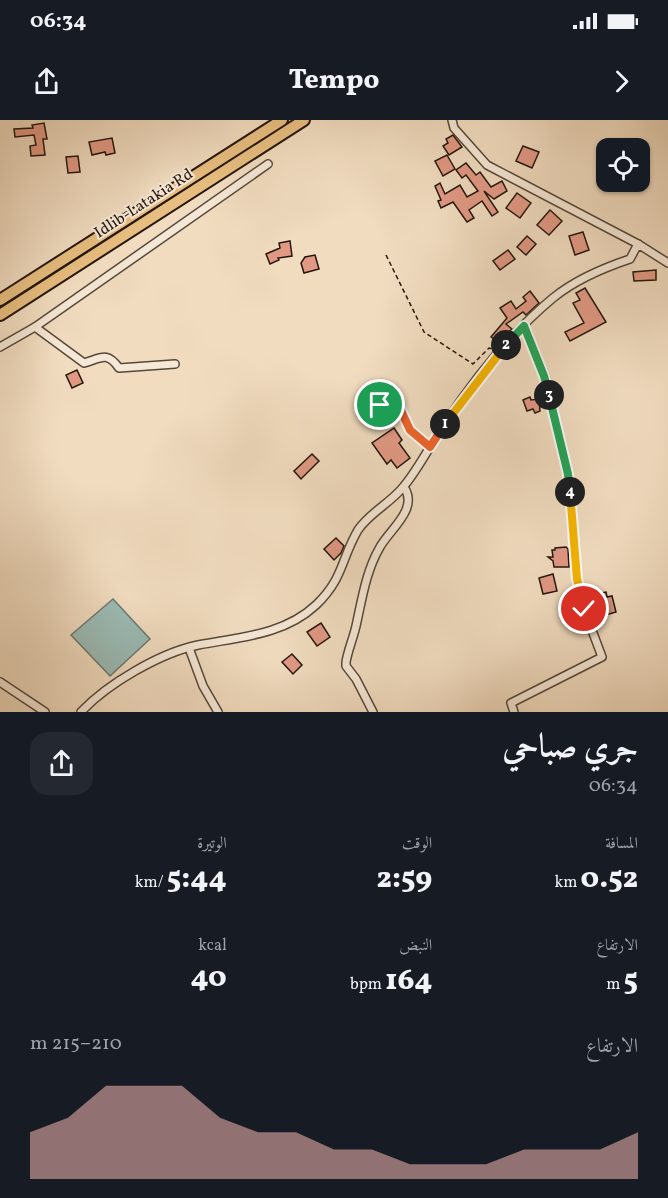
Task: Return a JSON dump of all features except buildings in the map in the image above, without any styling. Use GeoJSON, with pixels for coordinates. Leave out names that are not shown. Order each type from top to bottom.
{"type":"FeatureCollection","features":[{"type":"Feature","properties":{"kind":"highway","name":"Idlib-Latakia Rd"},"geometry":{"type":"LineString","coordinates":[[0,300],[282,120]]}},
{"type":"Feature","properties":{"kind":"highway","name":"Idlib-Latakia Rd"},"geometry":{"type":"LineString","coordinates":[[0,315],[304,120]]}},
{"type":"Feature","properties":{"kind":"street"},"geometry":{"type":"LineString","coordinates":[[452,120],[454,128],[487,165],[638,244],[668,263]]}},
{"type":"Feature","properties":{"kind":"street"},"geometry":{"type":"LineString","coordinates":[[0,347],[34,327],[268,164]]}},
{"type":"Feature","properties":{"kind":"street"},"geometry":{"type":"LineString","coordinates":[[81,712],[118,680],[189,648],[271,631],[291,624],[307,613],[335,583],[359,529],[377,509],[404,487],[460,402],[524,326],[562,291],[605,268],[630,259],[638,244]]}},
{"type":"Feature","properties":{"kind":"street"},"geometry":{"type":"LineString","coordinates":[[514,712],[511,703],[602,657],[584,609],[577,579],[566,463],[544,376],[524,326]]}},
{"type":"Feature","properties":{"kind":"street"},"geometry":{"type":"LineString","coordinates":[[34,327],[84,363],[106,356],[112,358],[119,368],[175,364]]}},
{"type":"Feature","properties":{"kind":"street"},"geometry":{"type":"LineString","coordinates":[[373,712],[357,679],[346,666],[346,662],[363,589],[375,559],[380,547],[408,509],[408,496],[404,487]]}},
{"type":"Feature","properties":{"kind":"street"},"geometry":{"type":"LineString","coordinates":[[189,648],[203,686],[218,712]]}},
{"type":"Feature","properties":{"kind":"street"},"geometry":{"type":"LineString","coordinates":[[0,682],[45,712]]}},
{"type":"Feature","properties":{"kind":"path"},"geometry":{"type":"LineString","coordinates":[[386,255],[424,332],[473,364],[489,348],[501,352]]}},
{"type":"Feature","properties":{"kind":"path"},"geometry":{"type":"LineString","coordinates":[[380,405],[398,404],[410,430],[430,447]]}},
{"type":"Feature","properties":{"kind":"water"},"geometry":{"type":"Polygon","coordinates":[[[113,599],[150,639],[110,676],[71,635],[113,599]]]}},
{"type":"Feature","properties":{"kind":"route"},"geometry":{"type":"LineString","coordinates":[[380,405],[398,404],[410,430],[430,447],[460,402],[524,326],[544,376],[568,474],[577,579],[584,609]]}}]}
